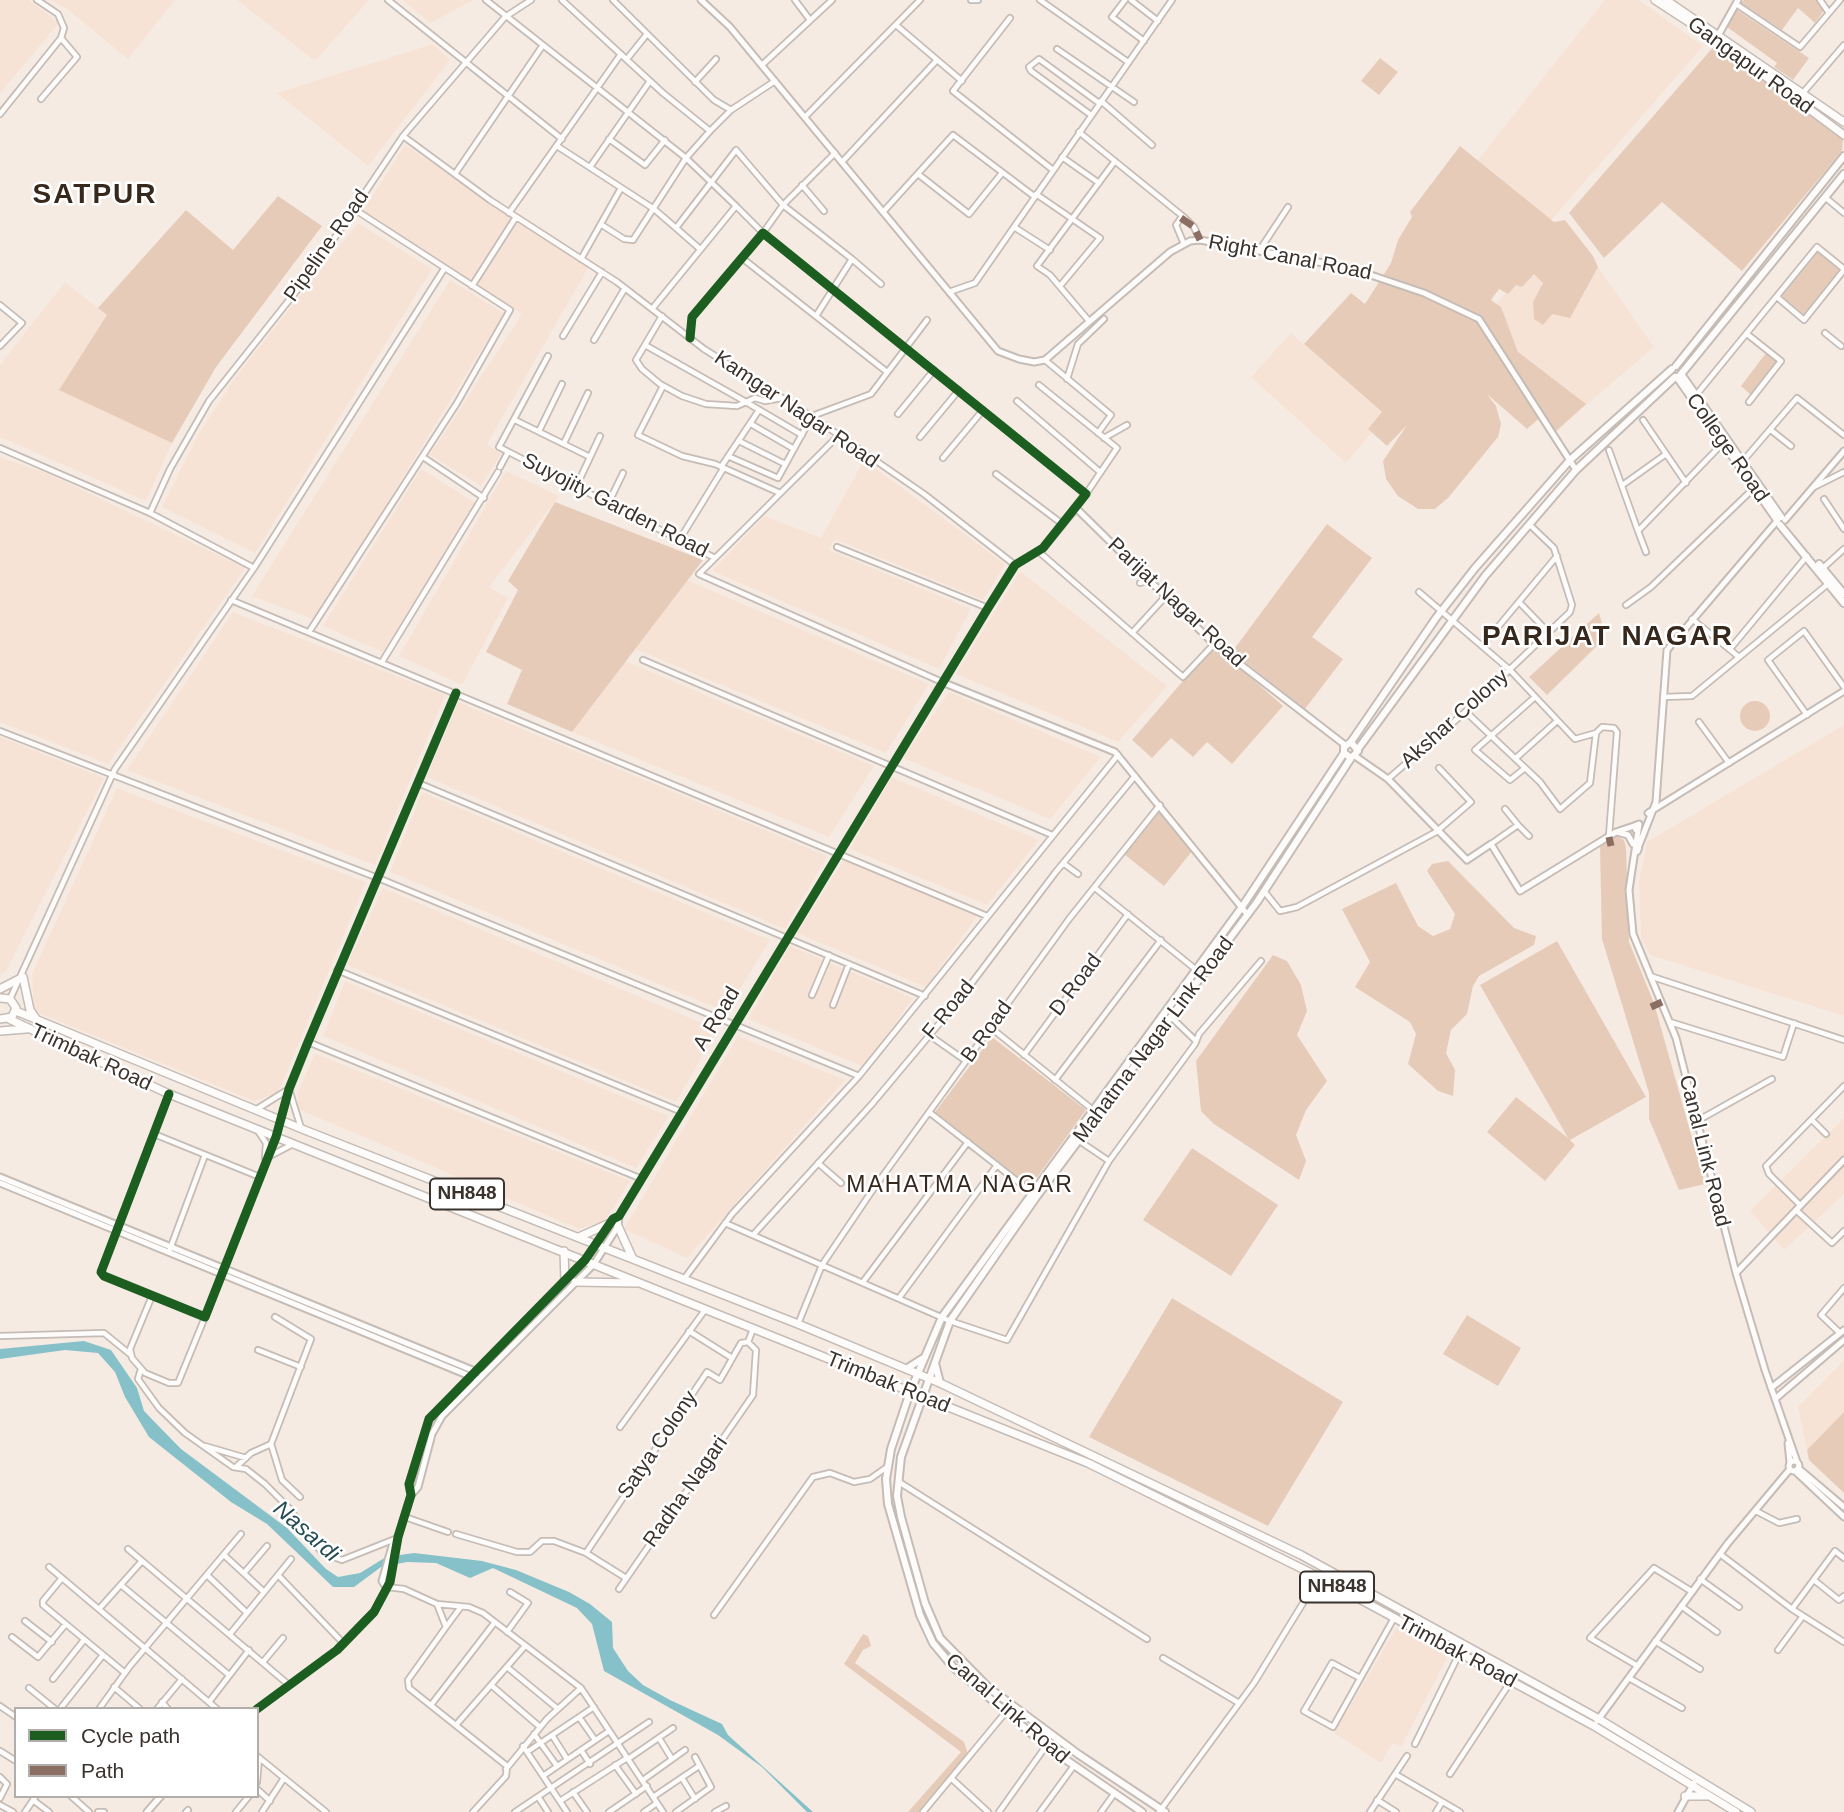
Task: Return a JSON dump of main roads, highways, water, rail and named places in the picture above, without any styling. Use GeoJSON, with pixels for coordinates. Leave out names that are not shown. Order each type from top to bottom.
{"type":"FeatureCollection","features":[{"type":"Feature","properties":{"kind":"main road","name":"Gangapur Road"},"geometry":{"type":"LineString","coordinates":[[1655,0],[1715,39],[1844,135]]}},
{"type":"Feature","properties":{"kind":"main road","name":"Gangapur Road"},"geometry":{"type":"LineString","coordinates":[[1666,0],[1844,122]]}},
{"type":"Feature","properties":{"kind":"main road"},"geometry":{"type":"LineString","coordinates":[[1677,373],[1844,156]]}},
{"type":"Feature","properties":{"kind":"main road"},"geometry":{"type":"LineString","coordinates":[[1348,744],[1442,610],[1570,460],[1677,373],[1843,179]]}},
{"type":"Feature","properties":{"kind":"main road","name":"College Road"},"geometry":{"type":"LineString","coordinates":[[1677,373],[1698,394],[1781,521],[1844,594]]}},
{"type":"Feature","properties":{"kind":"main road","name":"College Road"},"geometry":{"type":"LineString","coordinates":[[1677,373],[1754,488],[1844,603]]}},
{"type":"Feature","properties":{"kind":"main road","name":"Mahatma Nagar Link Road"},"geometry":{"type":"LineString","coordinates":[[921,1396],[950,1321],[1079,1141],[1095,1112],[1194,968],[1242,907],[1452,618],[1576,470],[1677,373]]}},
{"type":"Feature","properties":{"kind":"main road"},"geometry":{"type":"LineString","coordinates":[[1348,744],[1352,754]]}},
{"type":"Feature","properties":{"kind":"main road"},"geometry":{"type":"LineString","coordinates":[[1348,744],[1352,754]]}},
{"type":"Feature","properties":{"kind":"main road","name":"Mahatma Nagar Link Road"},"geometry":{"type":"LineString","coordinates":[[919,1374],[942,1317],[1073,1136],[1171,1017],[1264,891],[1352,754]]}},
{"type":"Feature","properties":{"kind":"main road"},"geometry":{"type":"LineString","coordinates":[[0,989],[23,976],[30,1010],[38,1020]]}},
{"type":"Feature","properties":{"kind":"main road"},"geometry":{"type":"LineString","coordinates":[[0,998],[10,999],[16,1011],[9,1019],[0,1019]]}},
{"type":"Feature","properties":{"kind":"main road","name":"Trimbak Road"},"geometry":{"type":"LineString","coordinates":[[16,1011],[302,1129],[579,1237]]}},
{"type":"Feature","properties":{"kind":"main road","name":"Trimbak Road"},"geometry":{"type":"LineString","coordinates":[[9,1019],[169,1094],[1088,1463],[1319,1577],[1511,1681],[1596,1722]]}},
{"type":"Feature","properties":{"kind":"main road"},"geometry":{"type":"LineString","coordinates":[[0,1031],[30,1029]]}},
{"type":"Feature","properties":{"kind":"main road"},"geometry":{"type":"LineString","coordinates":[[579,1237],[614,1225],[632,1258]]}},
{"type":"Feature","properties":{"kind":"main road","name":"NH848"},"geometry":{"type":"LineString","coordinates":[[579,1237],[632,1258]]}},
{"type":"Feature","properties":{"kind":"main road"},"geometry":{"type":"LineString","coordinates":[[564,1251],[565,1281]]}},
{"type":"Feature","properties":{"kind":"main road","name":"Trimbak Road"},"geometry":{"type":"LineString","coordinates":[[632,1258],[940,1383],[1273,1537],[1494,1659],[1696,1782],[1751,1812]]}},
{"type":"Feature","properties":{"kind":"main road"},"geometry":{"type":"LineString","coordinates":[[575,1282],[602,1280],[647,1284]]}},
{"type":"Feature","properties":{"kind":"main road"},"geometry":{"type":"LineString","coordinates":[[906,1369],[927,1355]]}},
{"type":"Feature","properties":{"kind":"main road"},"geometry":{"type":"LineString","coordinates":[[934,1361],[940,1383]]}},
{"type":"Feature","properties":{"kind":"main road","name":"Canal Link Road"},"geometry":{"type":"LineString","coordinates":[[919,1374],[910,1392],[888,1467],[888,1504],[920,1615],[933,1643],[953,1667],[1005,1713],[1073,1767],[1142,1812]]}},
{"type":"Feature","properties":{"kind":"main road"},"geometry":{"type":"LineString","coordinates":[[898,1387],[906,1404]]}},
{"type":"Feature","properties":{"kind":"main road","name":"Canal Link Road"},"geometry":{"type":"LineString","coordinates":[[921,1396],[901,1457],[897,1482],[901,1517],[926,1603],[940,1638],[963,1665],[997,1694],[1161,1811]]}},
{"type":"Feature","properties":{"kind":"main road"},"geometry":{"type":"LineString","coordinates":[[917,1408],[925,1401],[933,1400]]}},
{"type":"Feature","properties":{"kind":"main road","name":"Trimbak Road"},"geometry":{"type":"LineString","coordinates":[[1696,1782],[1724,1808],[1736,1812]]}},
{"type":"Feature","properties":{"kind":"main road"},"geometry":{"type":"LineString","coordinates":[[1685,1796],[1710,1796]]}},
{"type":"Feature","properties":{"kind":"water"},"geometry":{"type":"Polygon","coordinates":[[[84,1341],[111,1350],[137,1388],[144,1411],[181,1449],[287,1528],[326,1569],[338,1577],[360,1573],[386,1557],[414,1553],[482,1561],[516,1570],[569,1592],[590,1604],[612,1622],[613,1648],[628,1671],[643,1685],[722,1724],[728,1735],[813,1812],[807,1812],[762,1767],[718,1735],[604,1671],[592,1624],[577,1608],[493,1568],[470,1578],[436,1563],[407,1562],[381,1567],[354,1587],[333,1587],[267,1524],[231,1502],[149,1437],[125,1397],[115,1372],[98,1353],[65,1350],[0,1359],[0,1349],[84,1341]]]}},
{"type":"Feature","properties":{"kind":"district","name":"SATPUR"},"geometry":{"type":"Point","coordinates":[95,195]}},
{"type":"Feature","properties":{"kind":"district","name":"PARIJAT NAGAR"},"geometry":{"type":"Point","coordinates":[1608,637]}},
{"type":"Feature","properties":{"kind":"district","name":"MAHATMA NAGAR"},"geometry":{"type":"Point","coordinates":[960,1186]}},
{"type":"Feature","properties":{"kind":"water label","name":"Nasardi"},"geometry":{"type":"Point","coordinates":[306,1532]}}]}
